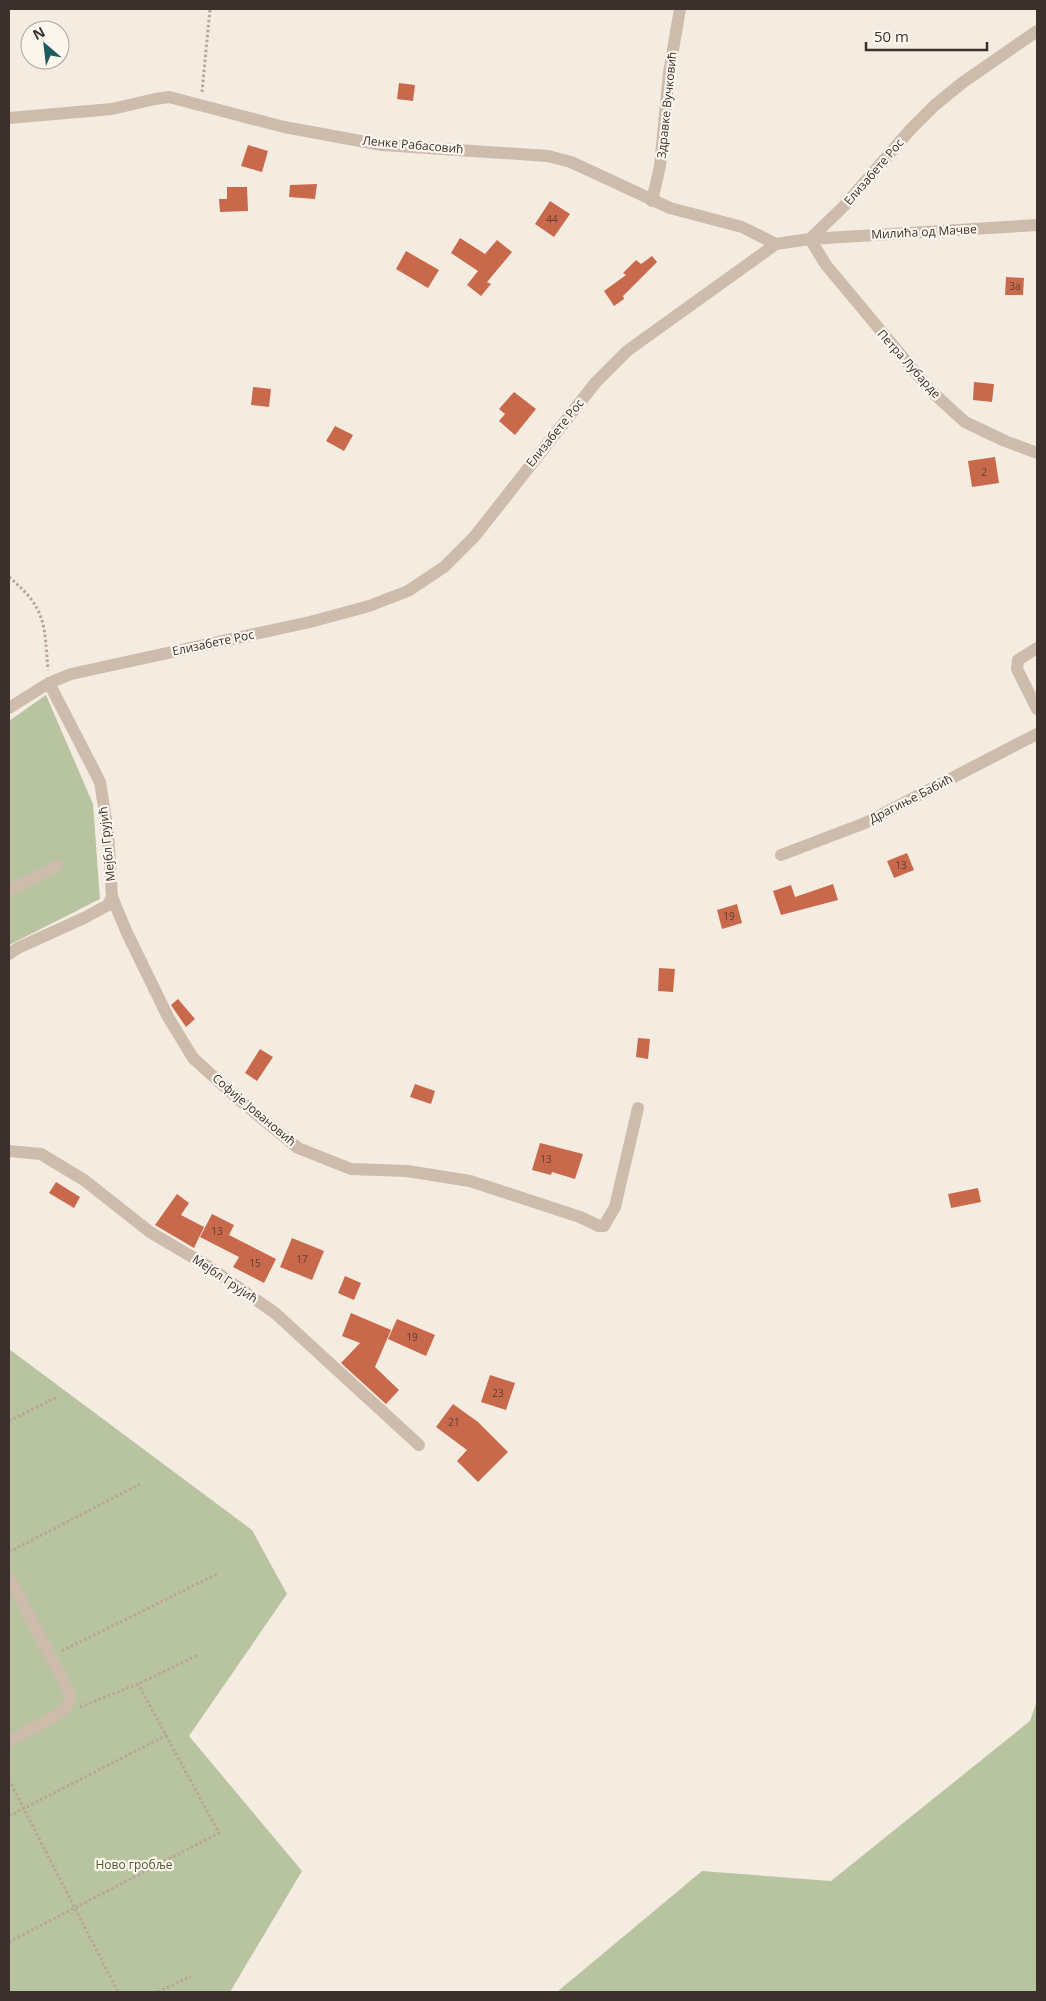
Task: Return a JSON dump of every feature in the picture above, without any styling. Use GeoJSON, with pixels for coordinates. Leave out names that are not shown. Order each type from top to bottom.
{"type":"FeatureCollection","features":[{"type":"Feature","properties":{"kind":"street","name":"Здравке Вучковић"},"geometry":{"type":"LineString","coordinates":[[652,201],[660,166],[669,73],[680,9]]}},
{"type":"Feature","properties":{"kind":"street","name":"Елизабете Рос"},"geometry":{"type":"LineString","coordinates":[[9,708],[49,683],[71,674],[105,665],[310,622],[369,606],[408,591],[444,567],[475,536],[596,382],[627,351],[776,244],[810,239],[844,206],[910,130],[935,105],[962,83],[1037,31]]}},
{"type":"Feature","properties":{"kind":"street","name":"Ленке Рабасовић"},"geometry":{"type":"LineString","coordinates":[[9,118],[112,110],[146,100],[169,97],[284,126],[382,145],[548,156],[571,162],[670,208],[742,227],[776,244]]}},
{"type":"Feature","properties":{"kind":"street","name":"Милића од Мачве"},"geometry":{"type":"LineString","coordinates":[[810,239],[1037,225]]}},
{"type":"Feature","properties":{"kind":"street","name":"Петра Лубарде"},"geometry":{"type":"LineString","coordinates":[[810,239],[826,265],[932,392],[965,422],[1005,441],[1037,453]]}},
{"type":"Feature","properties":{"kind":"street"},"geometry":{"type":"LineString","coordinates":[[1037,648],[1018,660],[1017,669],[1037,709]]}},
{"type":"Feature","properties":{"kind":"street","name":"Мејбл Грујић"},"geometry":{"type":"LineString","coordinates":[[9,954],[108,905],[112,897],[108,832],[100,782],[49,683]]}},
{"type":"Feature","properties":{"kind":"street","name":"Драгиње Бабић"},"geometry":{"type":"LineString","coordinates":[[781,855],[865,823],[1037,734]]}},
{"type":"Feature","properties":{"kind":"street"},"geometry":{"type":"LineString","coordinates":[[9,890],[57,866]]}},
{"type":"Feature","properties":{"kind":"street","name":"Софије Јовановић"},"geometry":{"type":"LineString","coordinates":[[112,897],[127,933],[168,1017],[193,1058],[237,1098],[298,1148],[351,1169],[407,1170],[470,1181],[580,1217],[598,1226],[604,1226],[614,1207],[638,1108]]}},
{"type":"Feature","properties":{"kind":"street","name":"Мејбл Грујић"},"geometry":{"type":"LineString","coordinates":[[9,1151],[41,1154],[84,1180],[150,1232],[208,1267],[275,1313],[419,1445]]}},
{"type":"Feature","properties":{"kind":"street"},"geometry":{"type":"LineString","coordinates":[[9,1577],[70,1694],[68,1705],[56,1716],[9,1741]]}},
{"type":"Feature","properties":{"kind":"path"},"geometry":{"type":"LineString","coordinates":[[201,105],[210,9]]}},
{"type":"Feature","properties":{"kind":"path"},"geometry":{"type":"LineString","coordinates":[[9,577],[26,591],[41,612],[45,630],[49,683]]}},
{"type":"Feature","properties":{"kind":"path"},"geometry":{"type":"LineString","coordinates":[[9,1421],[57,1397]]}},
{"type":"Feature","properties":{"kind":"path"},"geometry":{"type":"LineString","coordinates":[[9,1552],[142,1483]]}},
{"type":"Feature","properties":{"kind":"path"},"geometry":{"type":"LineString","coordinates":[[50,1656],[217,1574]]}},
{"type":"Feature","properties":{"kind":"path"},"geometry":{"type":"LineString","coordinates":[[56,1716],[138,1684],[198,1654]]}},
{"type":"Feature","properties":{"kind":"path"},"geometry":{"type":"LineString","coordinates":[[9,1942],[219,1833],[138,1684]]}},
{"type":"Feature","properties":{"kind":"path"},"geometry":{"type":"LineString","coordinates":[[9,1816],[167,1735]]}},
{"type":"Feature","properties":{"kind":"path"},"geometry":{"type":"LineString","coordinates":[[9,1780],[118,1992]]}},
{"type":"Feature","properties":{"kind":"path"},"geometry":{"type":"LineString","coordinates":[[158,1992],[191,1976]]}},
{"type":"Feature","properties":{"kind":"green space"},"geometry":{"type":"Polygon","coordinates":[[[46,695],[93,804],[100,899],[9,945],[9,721],[46,695]]]}},
{"type":"Feature","properties":{"kind":"green space","name":"Ново гробље"},"geometry":{"type":"Polygon","coordinates":[[[9,1349],[252,1530],[287,1594],[189,1736],[302,1871],[230,1992],[9,1992],[9,1349]]]}},
{"type":"Feature","properties":{"kind":"green space"},"geometry":{"type":"Polygon","coordinates":[[[1037,1701],[1037,1992],[557,1992],[702,1871],[831,1881],[1030,1721],[1037,1701]]]}},
{"type":"Feature","properties":{"kind":"building"},"geometry":{"type":"Polygon","coordinates":[[[399,83],[415,85],[413,101],[397,99],[399,83]]]}},
{"type":"Feature","properties":{"kind":"building"},"geometry":{"type":"Polygon","coordinates":[[[248,145],[268,151],[262,172],[241,166],[248,145]]]}},
{"type":"Feature","properties":{"kind":"building"},"geometry":{"type":"Polygon","coordinates":[[[317,184],[315,199],[289,197],[290,185],[317,184]]]}},
{"type":"Feature","properties":{"kind":"building"},"geometry":{"type":"Polygon","coordinates":[[[227,187],[247,187],[248,211],[220,212],[219,199],[227,199],[227,187]]]}},
{"type":"Feature","properties":{"kind":"building"},"geometry":{"type":"Polygon","coordinates":[[[550,201],[570,214],[554,237],[535,224],[550,201]]]}},
{"type":"Feature","properties":{"kind":"building"},"geometry":{"type":"Polygon","coordinates":[[[460,238],[485,254],[497,240],[512,252],[487,282],[491,284],[481,296],[467,285],[478,271],[451,253],[460,238]]]}},
{"type":"Feature","properties":{"kind":"building"},"geometry":{"type":"Polygon","coordinates":[[[406,251],[439,270],[428,288],[396,269],[406,251]]]}},
{"type":"Feature","properties":{"kind":"building"},"geometry":{"type":"Polygon","coordinates":[[[652,256],[657,262],[623,296],[624,299],[614,306],[604,291],[626,275],[623,273],[636,260],[641,264],[652,256]]]}},
{"type":"Feature","properties":{"kind":"building"},"geometry":{"type":"Polygon","coordinates":[[[1006,277],[1024,278],[1023,295],[1005,295],[1006,277]]]}},
{"type":"Feature","properties":{"kind":"building"},"geometry":{"type":"Polygon","coordinates":[[[974,382],[994,384],[992,402],[973,400],[974,382]]]}},
{"type":"Feature","properties":{"kind":"building"},"geometry":{"type":"Polygon","coordinates":[[[253,387],[271,389],[269,407],[251,405],[253,387]]]}},
{"type":"Feature","properties":{"kind":"building"},"geometry":{"type":"Polygon","coordinates":[[[514,392],[536,409],[515,435],[499,421],[505,414],[499,409],[514,392]]]}},
{"type":"Feature","properties":{"kind":"building"},"geometry":{"type":"Polygon","coordinates":[[[335,426],[353,435],[344,451],[326,441],[335,426]]]}},
{"type":"Feature","properties":{"kind":"building"},"geometry":{"type":"Polygon","coordinates":[[[995,457],[999,483],[972,487],[968,461],[995,457]]]}},
{"type":"Feature","properties":{"kind":"building"},"geometry":{"type":"Polygon","coordinates":[[[907,853],[914,870],[894,878],[887,861],[907,853]]]}},
{"type":"Feature","properties":{"kind":"building"},"geometry":{"type":"Polygon","coordinates":[[[833,884],[838,900],[781,915],[773,891],[791,885],[795,897],[833,884]]]}},
{"type":"Feature","properties":{"kind":"building"},"geometry":{"type":"Polygon","coordinates":[[[737,904],[742,923],[722,929],[717,910],[737,904]]]}},
{"type":"Feature","properties":{"kind":"building"},"geometry":{"type":"Polygon","coordinates":[[[659,968],[675,969],[673,992],[658,991],[659,968]]]}},
{"type":"Feature","properties":{"kind":"building"},"geometry":{"type":"Polygon","coordinates":[[[178,999],[195,1019],[186,1027],[171,1005],[178,999]]]}},
{"type":"Feature","properties":{"kind":"building"},"geometry":{"type":"Polygon","coordinates":[[[638,1038],[650,1039],[648,1059],[636,1057],[638,1038]]]}},
{"type":"Feature","properties":{"kind":"building"},"geometry":{"type":"Polygon","coordinates":[[[260,1049],[273,1057],[257,1081],[245,1073],[260,1049]]]}},
{"type":"Feature","properties":{"kind":"building"},"geometry":{"type":"Polygon","coordinates":[[[415,1084],[435,1091],[431,1104],[410,1097],[415,1084]]]}},
{"type":"Feature","properties":{"kind":"building"},"geometry":{"type":"Polygon","coordinates":[[[540,1143],[583,1154],[575,1179],[552,1172],[551,1175],[532,1170],[540,1143]]]}},
{"type":"Feature","properties":{"kind":"building"},"geometry":{"type":"Polygon","coordinates":[[[56,1182],[80,1197],[74,1208],[49,1193],[56,1182]]]}},
{"type":"Feature","properties":{"kind":"building"},"geometry":{"type":"Polygon","coordinates":[[[978,1188],[981,1202],[951,1208],[948,1194],[978,1188]]]}},
{"type":"Feature","properties":{"kind":"building"},"geometry":{"type":"Polygon","coordinates":[[[177,1194],[189,1203],[181,1215],[204,1227],[194,1248],[155,1225],[177,1194]]]}},
{"type":"Feature","properties":{"kind":"building"},"geometry":{"type":"Polygon","coordinates":[[[212,1214],[234,1225],[229,1235],[276,1259],[264,1283],[233,1267],[239,1257],[200,1237],[212,1214]]]}},
{"type":"Feature","properties":{"kind":"building"},"geometry":{"type":"Polygon","coordinates":[[[292,1238],[324,1251],[312,1280],[280,1267],[292,1238]]]}},
{"type":"Feature","properties":{"kind":"building"},"geometry":{"type":"Polygon","coordinates":[[[345,1276],[361,1283],[354,1300],[338,1293],[345,1276]]]}},
{"type":"Feature","properties":{"kind":"building"},"geometry":{"type":"Polygon","coordinates":[[[351,1313],[391,1330],[375,1367],[399,1390],[386,1404],[341,1363],[360,1343],[342,1336],[351,1313]]]}},
{"type":"Feature","properties":{"kind":"building"},"geometry":{"type":"Polygon","coordinates":[[[397,1319],[435,1335],[426,1356],[388,1339],[397,1319]]]}},
{"type":"Feature","properties":{"kind":"building"},"geometry":{"type":"Polygon","coordinates":[[[490,1375],[515,1383],[506,1410],[481,1402],[490,1375]]]}},
{"type":"Feature","properties":{"kind":"building"},"geometry":{"type":"Polygon","coordinates":[[[453,1404],[478,1422],[508,1452],[478,1482],[457,1461],[467,1450],[436,1427],[453,1404]]]}}]}
